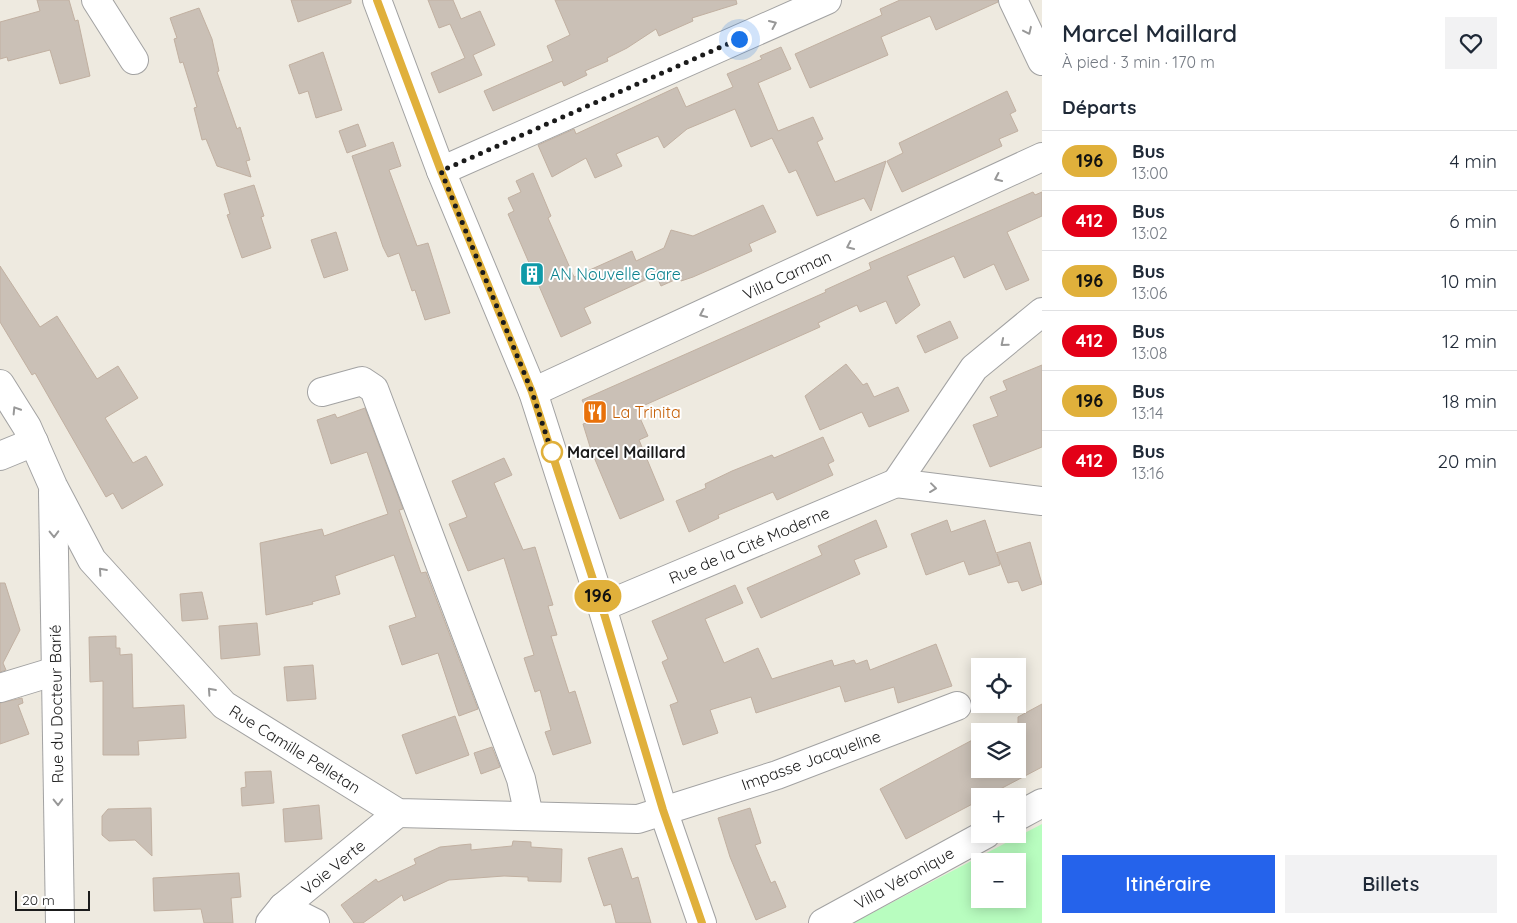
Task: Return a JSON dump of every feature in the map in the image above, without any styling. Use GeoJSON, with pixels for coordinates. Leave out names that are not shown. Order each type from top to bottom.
{"type":"FeatureCollection","features":[{"type":"Feature","properties":{"kind":"street"},"geometry":{"type":"LineString","coordinates":[[96,0],[134,60]]}},
{"type":"Feature","properties":{"kind":"street"},"geometry":{"type":"LineString","coordinates":[[377,0],[441,171],[532,392],[602,607],[663,810],[702,923]]}},
{"type":"Feature","properties":{"kind":"street"},"geometry":{"type":"LineString","coordinates":[[441,171],[827,0]]}},
{"type":"Feature","properties":{"kind":"street"},"geometry":{"type":"LineString","coordinates":[[1013,0],[1042,61]]}},
{"type":"Feature","properties":{"kind":"street","name":"Villa Carman"},"geometry":{"type":"LineString","coordinates":[[532,392],[1042,157]]}},
{"type":"Feature","properties":{"kind":"street"},"geometry":{"type":"LineString","coordinates":[[896,484],[974,368],[1042,312]]}},
{"type":"Feature","properties":{"kind":"street"},"geometry":{"type":"LineString","coordinates":[[322,392],[362,381],[374,390],[521,779],[529,816]]}},
{"type":"Feature","properties":{"kind":"street","name":"Rue Camille Pelletan"},"geometry":{"type":"LineString","coordinates":[[0,384],[34,442],[53,486],[92,560],[224,705],[398,813]]}},
{"type":"Feature","properties":{"kind":"street"},"geometry":{"type":"LineString","coordinates":[[0,456],[34,442]]}},
{"type":"Feature","properties":{"kind":"street","name":"Rue de la Cité Moderne"},"geometry":{"type":"LineString","coordinates":[[602,607],[896,484],[1042,502]]}},
{"type":"Feature","properties":{"kind":"street","name":"Rue du Docteur Barié"},"geometry":{"type":"LineString","coordinates":[[53,486],[60,923]]}},
{"type":"Feature","properties":{"kind":"street"},"geometry":{"type":"LineString","coordinates":[[0,688],[56,671]]}},
{"type":"Feature","properties":{"kind":"street","name":"Impasse Jacqueline"},"geometry":{"type":"LineString","coordinates":[[663,810],[777,775],[957,706]]}},
{"type":"Feature","properties":{"kind":"street"},"geometry":{"type":"LineString","coordinates":[[1026,812],[1042,803]]}},
{"type":"Feature","properties":{"kind":"street"},"geometry":{"type":"LineString","coordinates":[[398,813],[638,819],[663,810]]}},
{"type":"Feature","properties":{"kind":"street","name":"Voie Verte"},"geometry":{"type":"LineString","coordinates":[[277,915],[398,813]]}},
{"type":"Feature","properties":{"kind":"street","name":"Villa Véronique"},"geometry":{"type":"LineString","coordinates":[[823,923],[971,842]]}},
{"type":"Feature","properties":{"kind":"street"},"geometry":{"type":"LineString","coordinates":[[277,915],[315,923]]}},
{"type":"Feature","properties":{"kind":"green space"},"geometry":{"type":"Polygon","coordinates":[[[1042,824],[1042,923],[853,923],[971,861],[971,908],[1026,908],[1026,853],[987,853],[1006,843],[1026,843],[1026,832],[1042,824]]]}},
{"type":"Feature","properties":{"kind":"building"},"geometry":{"type":"Polygon","coordinates":[[[37,0],[69,0],[75,21],[78,20],[90,76],[60,84],[50,50],[8,61],[7,57],[0,59],[0,22],[40,11],[37,0]]]}},
{"type":"Feature","properties":{"kind":"building"},"geometry":{"type":"Polygon","coordinates":[[[291,0],[351,0],[351,3],[298,22],[291,0]]]}},
{"type":"Feature","properties":{"kind":"building"},"geometry":{"type":"Polygon","coordinates":[[[428,0],[453,0],[461,19],[480,11],[495,45],[473,55],[482,75],[439,93],[431,73],[465,58],[450,24],[439,28],[428,0]]]}},
{"type":"Feature","properties":{"kind":"building"},"geometry":{"type":"Polygon","coordinates":[[[555,0],[736,0],[737,4],[692,18],[693,21],[659,36],[656,29],[627,48],[607,58],[608,61],[585,71],[587,75],[564,86],[562,81],[493,111],[484,91],[553,61],[547,46],[570,35],[555,0]]]}},
{"type":"Feature","properties":{"kind":"building"},"geometry":{"type":"Polygon","coordinates":[[[900,0],[998,0],[998,2],[936,30],[930,16],[881,37],[888,55],[810,88],[795,54],[882,15],[880,9],[900,0]]]}},
{"type":"Feature","properties":{"kind":"building"},"geometry":{"type":"Polygon","coordinates":[[[199,8],[212,39],[219,71],[217,72],[237,129],[240,127],[250,160],[246,161],[251,177],[217,166],[206,139],[202,140],[194,108],[197,107],[183,62],[180,63],[174,39],[177,38],[170,18],[199,8]]]}},
{"type":"Feature","properties":{"kind":"building"},"geometry":{"type":"Polygon","coordinates":[[[781,47],[791,69],[758,83],[778,131],[813,117],[823,139],[817,142],[835,182],[886,161],[871,211],[864,198],[817,216],[796,170],[789,173],[772,138],[751,147],[735,109],[687,129],[664,148],[658,136],[616,154],[622,166],[595,178],[586,158],[552,177],[538,145],[574,129],[576,134],[677,87],[686,107],[733,87],[727,74],[762,59],[760,56],[781,47]]]}},
{"type":"Feature","properties":{"kind":"building"},"geometry":{"type":"Polygon","coordinates":[[[323,52],[342,110],[316,118],[308,91],[299,94],[289,65],[323,52]]]}},
{"type":"Feature","properties":{"kind":"building"},"geometry":{"type":"Polygon","coordinates":[[[1007,91],[1016,111],[1010,114],[1018,131],[999,139],[1002,146],[902,192],[887,161],[903,153],[899,143],[1007,91]]]}},
{"type":"Feature","properties":{"kind":"building"},"geometry":{"type":"Polygon","coordinates":[[[358,124],[366,146],[347,153],[339,131],[358,124]]]}},
{"type":"Feature","properties":{"kind":"building"},"geometry":{"type":"Polygon","coordinates":[[[393,142],[401,166],[389,170],[417,246],[428,243],[450,313],[425,320],[415,290],[412,291],[399,253],[388,257],[383,247],[352,156],[393,142]]]}},
{"type":"Feature","properties":{"kind":"building"},"geometry":{"type":"Polygon","coordinates":[[[533,173],[551,216],[548,218],[574,277],[632,251],[636,261],[664,248],[671,230],[693,236],[763,205],[776,232],[749,244],[752,251],[693,277],[681,281],[679,278],[661,286],[656,275],[584,308],[591,323],[561,337],[508,214],[514,211],[508,198],[521,192],[516,181],[533,173]]]}},
{"type":"Feature","properties":{"kind":"building"},"geometry":{"type":"Polygon","coordinates":[[[254,185],[264,216],[261,217],[271,248],[242,258],[227,215],[230,214],[224,194],[254,185]]]}},
{"type":"Feature","properties":{"kind":"building"},"geometry":{"type":"Polygon","coordinates":[[[1033,192],[1035,195],[1042,192],[1042,216],[1007,232],[1029,280],[1006,290],[994,264],[964,278],[954,256],[907,276],[920,305],[896,324],[886,301],[860,312],[857,305],[818,323],[820,327],[636,409],[648,436],[639,440],[664,500],[620,519],[591,450],[583,424],[592,421],[582,400],[826,292],[825,290],[871,269],[869,263],[1033,192]]]}},
{"type":"Feature","properties":{"kind":"building"},"geometry":{"type":"Polygon","coordinates":[[[336,232],[348,270],[324,278],[311,240],[336,232]]]}},
{"type":"Feature","properties":{"kind":"building"},"geometry":{"type":"Polygon","coordinates":[[[0,266],[40,327],[57,316],[97,379],[118,366],[138,398],[105,418],[133,463],[146,456],[163,485],[122,509],[113,493],[106,497],[35,373],[32,375],[0,322],[0,266]]]}},
{"type":"Feature","properties":{"kind":"building"},"geometry":{"type":"Polygon","coordinates":[[[950,321],[958,338],[925,353],[917,336],[950,321]]]}},
{"type":"Feature","properties":{"kind":"building"},"geometry":{"type":"Polygon","coordinates":[[[846,364],[863,385],[867,383],[874,397],[898,387],[909,411],[869,427],[862,412],[820,430],[805,396],[846,364]]]}},
{"type":"Feature","properties":{"kind":"building"},"geometry":{"type":"Polygon","coordinates":[[[1042,365],[1042,447],[990,467],[973,425],[998,416],[990,397],[1007,390],[1003,381],[1042,365]]]}},
{"type":"Feature","properties":{"kind":"building"},"geometry":{"type":"Polygon","coordinates":[[[365,408],[403,509],[399,510],[421,573],[426,572],[478,709],[459,716],[438,653],[402,665],[389,626],[416,617],[394,555],[335,576],[340,594],[312,602],[313,604],[266,615],[260,543],[322,529],[324,536],[388,514],[367,452],[331,464],[317,420],[335,414],[337,418],[365,408]]]}},
{"type":"Feature","properties":{"kind":"building"},"geometry":{"type":"Polygon","coordinates":[[[823,437],[834,461],[828,464],[833,475],[777,500],[773,492],[718,515],[719,518],[689,532],[676,501],[706,488],[705,484],[732,471],[772,455],[774,458],[823,437]]]}},
{"type":"Feature","properties":{"kind":"building"},"geometry":{"type":"Polygon","coordinates":[[[504,458],[512,475],[494,483],[523,550],[535,547],[553,605],[548,606],[557,635],[551,636],[569,693],[575,691],[591,743],[553,755],[545,732],[551,730],[540,690],[535,692],[524,658],[534,655],[504,558],[468,571],[449,524],[467,517],[452,481],[504,458]]]}},
{"type":"Feature","properties":{"kind":"building"},"geometry":{"type":"Polygon","coordinates":[[[876,520],[887,547],[854,560],[860,574],[761,618],[747,588],[822,555],[818,546],[876,520]]]}},
{"type":"Feature","properties":{"kind":"building"},"geometry":{"type":"Polygon","coordinates":[[[947,520],[951,532],[985,520],[996,553],[1030,542],[1042,584],[1022,591],[1018,581],[1008,583],[997,554],[1000,565],[969,575],[964,561],[926,575],[911,534],[947,520]]]}},
{"type":"Feature","properties":{"kind":"building"},"geometry":{"type":"Polygon","coordinates":[[[0,583],[5,583],[20,630],[3,663],[6,670],[0,672],[0,583]]]}},
{"type":"Feature","properties":{"kind":"building"},"geometry":{"type":"Polygon","coordinates":[[[735,585],[743,603],[705,619],[724,663],[758,648],[772,679],[832,660],[834,666],[854,660],[856,664],[867,660],[870,670],[936,644],[952,686],[898,703],[894,687],[845,702],[840,686],[756,713],[751,697],[710,710],[718,733],[683,745],[670,705],[678,702],[662,662],[668,659],[652,621],[735,585]]]}},
{"type":"Feature","properties":{"kind":"building"},"geometry":{"type":"Polygon","coordinates":[[[202,592],[208,619],[182,621],[180,594],[202,592]]]}},
{"type":"Feature","properties":{"kind":"building"},"geometry":{"type":"Polygon","coordinates":[[[257,623],[260,655],[221,659],[219,626],[257,623]]]}},
{"type":"Feature","properties":{"kind":"building"},"geometry":{"type":"Polygon","coordinates":[[[116,636],[116,648],[120,648],[120,655],[132,654],[133,708],[184,705],[186,738],[138,741],[139,755],[103,755],[103,681],[90,682],[89,637],[116,636]]]}},
{"type":"Feature","properties":{"kind":"building"},"geometry":{"type":"Polygon","coordinates":[[[313,665],[316,699],[287,701],[284,667],[313,665]]]}},
{"type":"Feature","properties":{"kind":"building"},"geometry":{"type":"Polygon","coordinates":[[[22,698],[23,703],[18,705],[29,734],[0,744],[0,703],[22,698]]]}},
{"type":"Feature","properties":{"kind":"building"},"geometry":{"type":"Polygon","coordinates":[[[1042,704],[1042,767],[1026,775],[1026,723],[1018,723],[1018,717],[1042,704]]]}},
{"type":"Feature","properties":{"kind":"building"},"geometry":{"type":"Polygon","coordinates":[[[455,716],[469,755],[416,774],[402,735],[455,716]]]}},
{"type":"Feature","properties":{"kind":"building"},"geometry":{"type":"Polygon","coordinates":[[[971,741],[971,778],[1021,778],[1002,788],[971,788],[971,805],[906,839],[880,789],[971,741]]]}},
{"type":"Feature","properties":{"kind":"building"},"geometry":{"type":"Polygon","coordinates":[[[492,747],[500,767],[481,774],[474,753],[492,747]]]}},
{"type":"Feature","properties":{"kind":"building"},"geometry":{"type":"Polygon","coordinates":[[[271,771],[274,803],[242,806],[241,788],[246,787],[245,772],[271,771]]]}},
{"type":"Feature","properties":{"kind":"building"},"geometry":{"type":"Polygon","coordinates":[[[319,805],[322,839],[285,842],[283,809],[319,805]]]}},
{"type":"Feature","properties":{"kind":"building"},"geometry":{"type":"Polygon","coordinates":[[[151,808],[152,856],[135,840],[109,841],[102,835],[102,816],[108,809],[151,808]]]}},
{"type":"Feature","properties":{"kind":"building"},"geometry":{"type":"Polygon","coordinates":[[[750,808],[761,843],[755,845],[771,883],[775,881],[786,907],[756,920],[730,857],[718,818],[750,808]]]}},
{"type":"Feature","properties":{"kind":"building"},"geometry":{"type":"Polygon","coordinates":[[[513,841],[531,842],[531,847],[562,849],[561,882],[528,881],[528,877],[504,876],[449,880],[404,901],[402,895],[363,923],[354,923],[341,905],[376,879],[378,882],[416,864],[414,859],[440,847],[471,844],[471,850],[512,846],[513,841]]]}},
{"type":"Feature","properties":{"kind":"building"},"geometry":{"type":"Polygon","coordinates":[[[622,848],[632,879],[638,877],[651,923],[616,923],[611,904],[604,906],[588,858],[622,848]]]}},
{"type":"Feature","properties":{"kind":"building"},"geometry":{"type":"Polygon","coordinates":[[[239,873],[241,897],[231,898],[233,923],[204,923],[201,909],[154,911],[153,878],[239,873]]]}},
{"type":"Feature","properties":{"kind":"bus line","name":"196"},"geometry":{"type":"LineString","coordinates":[[377,0],[441,171],[532,392],[602,607],[663,810],[702,923]]}},
{"type":"Feature","properties":{"kind":"place","name":"AN Nouvelle Gare"},"geometry":{"type":"Point","coordinates":[532,274]}},
{"type":"Feature","properties":{"kind":"place","name":"La Trinita"},"geometry":{"type":"Point","coordinates":[595,412]}},
{"type":"Feature","properties":{"kind":"place","name":"Marcel Maillard"},"geometry":{"type":"Point","coordinates":[552,452]}},
{"type":"Feature","properties":{"kind":"route"},"geometry":{"type":"LineString","coordinates":[[552,452],[554,459],[532,392],[441,171],[739,39]]}}]}
